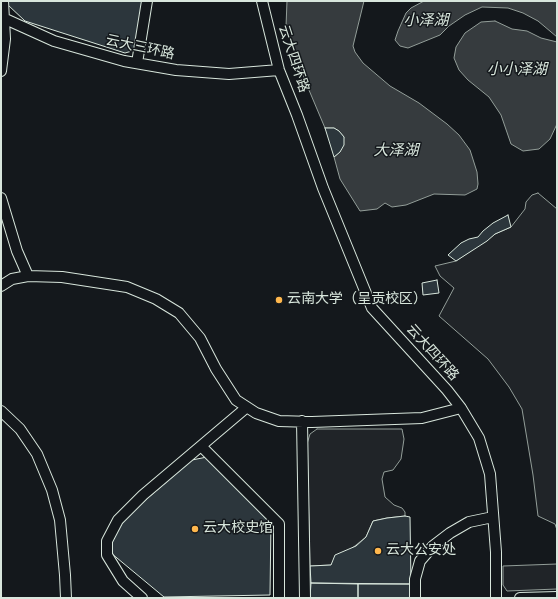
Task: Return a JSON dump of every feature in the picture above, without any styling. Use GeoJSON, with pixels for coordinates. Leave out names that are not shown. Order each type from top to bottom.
{"type":"FeatureCollection","features":[{"type":"Feature","properties":{"kind":"street"},"geometry":{"type":"LineString","coordinates":[[1,70],[5,39],[2,18],[3,1]]}},
{"type":"Feature","properties":{"kind":"street"},"geometry":{"type":"LineString","coordinates":[[137,63],[147,1]]}},
{"type":"Feature","properties":{"kind":"street","name":"云大四环路"},"geometry":{"type":"LineString","coordinates":[[262,1],[279,70],[323,188],[372,308],[461,408],[479,438],[490,474],[496,552],[496,598]]}},
{"type":"Feature","properties":{"kind":"street","name":"云大三环路"},"geometry":{"type":"LineString","coordinates":[[2,18],[54,41],[124,61],[176,70],[229,74],[279,70]]}},
{"type":"Feature","properties":{"kind":"street"},"geometry":{"type":"LineString","coordinates":[[1,198],[17,251],[28,276]]}},
{"type":"Feature","properties":{"kind":"street"},"geometry":{"type":"LineString","coordinates":[[1,286],[12,279],[28,276],[62,277],[127,287],[156,298],[179,313],[200,338],[216,369],[236,400],[256,413],[278,421],[422,418],[461,408]]}},
{"type":"Feature","properties":{"kind":"street"},"geometry":{"type":"LineString","coordinates":[[142,598],[124,580],[107,555],[107,541],[118,520],[142,495],[247,407]]}},
{"type":"Feature","properties":{"kind":"street"},"geometry":{"type":"LineString","coordinates":[[1,410],[20,429],[38,454],[52,490],[60,520],[66,598]]}},
{"type":"Feature","properties":{"kind":"street"},"geometry":{"type":"LineString","coordinates":[[302,421],[305,598]]}},
{"type":"Feature","properties":{"kind":"street"},"geometry":{"type":"LineString","coordinates":[[201,446],[279,524],[278,598]]}},
{"type":"Feature","properties":{"kind":"street"},"geometry":{"type":"LineString","coordinates":[[415,598],[415,579],[420,561],[433,546],[450,533],[469,522],[493,517]]}},
{"type":"Feature","properties":{"kind":"street"},"geometry":{"type":"LineString","coordinates":[[520,598],[557,597]]}},
{"type":"Feature","properties":{"kind":"shaded area"},"geometry":{"type":"Polygon","coordinates":[[[538,193],[557,209],[557,530],[555,524],[538,516],[522,409],[509,387],[488,359],[439,316],[454,288],[440,276],[435,266],[456,261],[495,234],[511,227],[525,209],[526,202],[532,195],[538,193]]]}},
{"type":"Feature","properties":{"kind":"shaded area"},"geometry":{"type":"Polygon","coordinates":[[[317,429],[402,429],[404,439],[401,459],[393,470],[384,472],[382,479],[385,497],[394,505],[402,508],[405,512],[405,516],[373,521],[366,537],[331,565],[310,566],[307,444],[310,434],[317,429]]]}},
{"type":"Feature","properties":{"kind":"shaded area"},"geometry":{"type":"Polygon","coordinates":[[[557,564],[557,589],[507,591],[503,585],[503,566],[557,564]]]}},
{"type":"Feature","properties":{"kind":"water","name":"大泽湖"},"geometry":{"type":"Polygon","coordinates":[[[287,1],[364,1],[353,46],[355,52],[363,63],[390,86],[419,103],[459,135],[470,150],[477,172],[477,189],[465,195],[434,194],[406,205],[392,207],[385,203],[377,209],[360,211],[340,179],[334,157],[340,152],[344,137],[334,128],[325,128],[306,83],[286,27],[287,1]]]}},
{"type":"Feature","properties":{"kind":"water","name":"小泽湖"},"geometry":{"type":"Polygon","coordinates":[[[424,1],[557,1],[557,37],[538,21],[523,13],[508,8],[482,7],[465,15],[449,26],[440,35],[408,48],[400,46],[395,40],[406,13],[411,8],[424,1]]]}},
{"type":"Feature","properties":{"kind":"water","name":"小小泽湖"},"geometry":{"type":"Polygon","coordinates":[[[495,21],[512,29],[527,31],[541,38],[557,42],[557,124],[550,139],[539,149],[523,151],[511,144],[501,115],[489,97],[468,80],[459,70],[454,58],[456,47],[465,33],[481,22],[495,21]]]}},
{"type":"Feature","properties":{"kind":"building"},"geometry":{"type":"Polygon","coordinates":[[[8,1],[142,1],[137,45],[132,51],[125,53],[25,21],[8,5],[8,1]]]}},
{"type":"Feature","properties":{"kind":"building"},"geometry":{"type":"Polygon","coordinates":[[[325,128],[334,128],[344,137],[344,145],[340,152],[334,157],[325,128]]]}},
{"type":"Feature","properties":{"kind":"building"},"geometry":{"type":"Polygon","coordinates":[[[508,215],[511,227],[495,234],[487,241],[456,261],[448,255],[461,243],[478,237],[493,223],[508,215]]]}},
{"type":"Feature","properties":{"kind":"building"},"geometry":{"type":"Polygon","coordinates":[[[437,280],[439,293],[423,295],[422,283],[437,280]]]}},
{"type":"Feature","properties":{"kind":"building","name":"云大校史馆"},"geometry":{"type":"Polygon","coordinates":[[[207,457],[271,520],[270,595],[164,597],[111,553],[112,538],[128,515],[192,460],[207,457]]]}},
{"type":"Feature","properties":{"kind":"building","name":"云大公安处"},"geometry":{"type":"Polygon","coordinates":[[[405,516],[410,517],[411,584],[311,583],[310,566],[331,565],[335,555],[356,546],[366,537],[373,521],[405,516]]]}},
{"type":"Feature","properties":{"kind":"building"},"geometry":{"type":"Polygon","coordinates":[[[311,583],[358,584],[358,598],[310,598],[311,583]]]}},
{"type":"Feature","properties":{"kind":"building"},"geometry":{"type":"Polygon","coordinates":[[[358,584],[411,584],[411,598],[358,598],[358,584]]]}},
{"type":"Feature","properties":{"kind":"place","name":"云南大学（呈贡校区）"},"geometry":{"type":"Point","coordinates":[279,300]}},
{"type":"Feature","properties":{"kind":"place","name":"云大校史馆"},"geometry":{"type":"Point","coordinates":[195,529]}},
{"type":"Feature","properties":{"kind":"place","name":"云大公安处"},"geometry":{"type":"Point","coordinates":[378,551]}}]}
